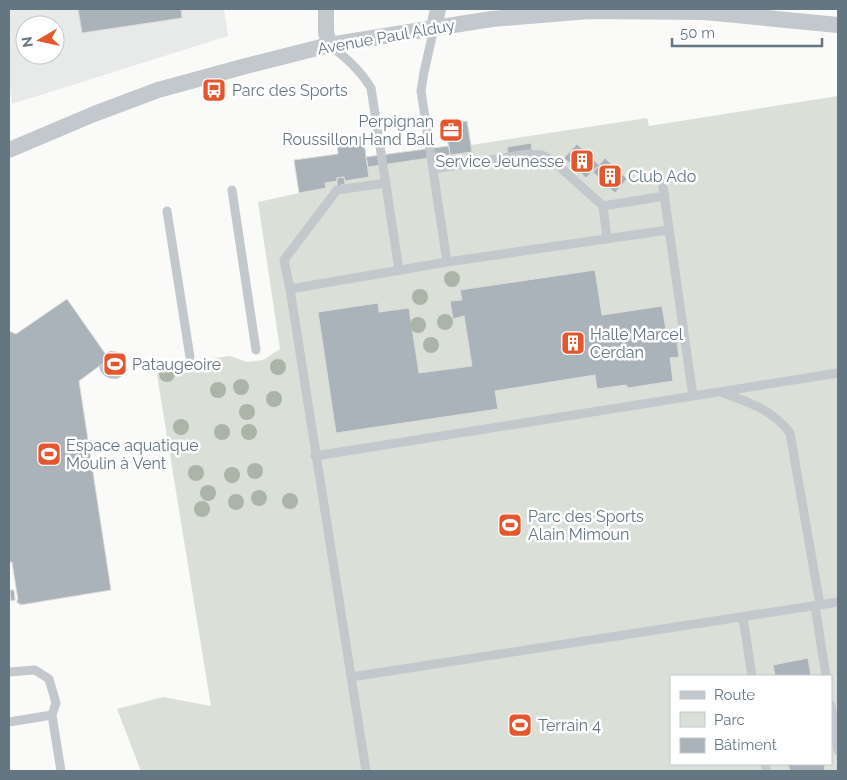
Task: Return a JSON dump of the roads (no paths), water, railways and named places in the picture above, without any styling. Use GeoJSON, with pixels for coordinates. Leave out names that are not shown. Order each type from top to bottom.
{"type":"FeatureCollection","features":[{"type":"Feature","properties":{"kind":"street"},"geometry":{"type":"LineString","coordinates":[[326,9],[326,32],[329,45]]}},
{"type":"Feature","properties":{"kind":"street"},"geometry":{"type":"LineString","coordinates":[[434,28],[438,9]]}},
{"type":"Feature","properties":{"kind":"street","name":"Avenue Paul Alduy"},"geometry":{"type":"LineString","coordinates":[[13,146],[158,90],[246,66],[329,45],[492,19],[589,11],[704,12],[838,25]]}},
{"type":"Feature","properties":{"kind":"lane"},"geometry":{"type":"LineString","coordinates":[[434,28],[424,72],[422,91],[447,262]]}},
{"type":"Feature","properties":{"kind":"lane"},"geometry":{"type":"LineString","coordinates":[[329,45],[353,64],[371,88],[399,270]]}},
{"type":"Feature","properties":{"kind":"lane"},"geometry":{"type":"LineString","coordinates":[[433,168],[527,154],[542,155],[552,160],[603,206],[607,238]]}},
{"type":"Feature","properties":{"kind":"lane"},"geometry":{"type":"LineString","coordinates":[[662,180],[693,396]]}},
{"type":"Feature","properties":{"kind":"lane"},"geometry":{"type":"LineString","coordinates":[[366,771],[284,260],[337,190],[386,183]]}},
{"type":"Feature","properties":{"kind":"lane"},"geometry":{"type":"LineString","coordinates":[[232,190],[256,350]]}},
{"type":"Feature","properties":{"kind":"lane"},"geometry":{"type":"LineString","coordinates":[[603,206],[665,196]]}},
{"type":"Feature","properties":{"kind":"lane"},"geometry":{"type":"LineString","coordinates":[[167,211],[190,357]]}},
{"type":"Feature","properties":{"kind":"lane"},"geometry":{"type":"LineString","coordinates":[[290,288],[447,262],[668,230]]}},
{"type":"Feature","properties":{"kind":"lane"},"geometry":{"type":"LineString","coordinates":[[315,456],[838,373]]}},
{"type":"Feature","properties":{"kind":"lane"},"geometry":{"type":"LineString","coordinates":[[720,392],[768,412],[781,421],[790,433],[826,675]]}},
{"type":"Feature","properties":{"kind":"lane"},"geometry":{"type":"LineString","coordinates":[[351,677],[838,602]]}},
{"type":"Feature","properties":{"kind":"lane"},"geometry":{"type":"LineString","coordinates":[[743,618],[752,675]]}},
{"type":"Feature","properties":{"kind":"lane"},"geometry":{"type":"LineString","coordinates":[[9,672],[35,670],[49,679],[56,703],[52,715],[61,771]]}},
{"type":"Feature","properties":{"kind":"lane"},"geometry":{"type":"LineString","coordinates":[[832,711],[838,750]]}},
{"type":"Feature","properties":{"kind":"lane"},"geometry":{"type":"LineString","coordinates":[[9,722],[52,715]]}},
{"type":"Feature","properties":{"kind":"place","name":"Parc des Sports"},"geometry":{"type":"Point","coordinates":[214,90]}},
{"type":"Feature","properties":{"kind":"place","name":"Perpignan Roussillon Hand Ball"},"geometry":{"type":"Point","coordinates":[451,130]}},
{"type":"Feature","properties":{"kind":"place","name":"Service Jeunesse"},"geometry":{"type":"Point","coordinates":[582,161]}},
{"type":"Feature","properties":{"kind":"place","name":"Club Ado"},"geometry":{"type":"Point","coordinates":[610,176]}},
{"type":"Feature","properties":{"kind":"place","name":"Halle Marcel Cerdan"},"geometry":{"type":"Point","coordinates":[573,343]}},
{"type":"Feature","properties":{"kind":"place","name":"Pataugeoire"},"geometry":{"type":"Point","coordinates":[115,364]}},
{"type":"Feature","properties":{"kind":"place","name":"Espace aquatique Moulin à Vent"},"geometry":{"type":"Point","coordinates":[49,454]}},
{"type":"Feature","properties":{"kind":"place","name":"Parc des Sports Alain Mimoun"},"geometry":{"type":"Point","coordinates":[510,525]}},
{"type":"Feature","properties":{"kind":"place","name":"Terrain 4"},"geometry":{"type":"Point","coordinates":[520,725]}}]}
